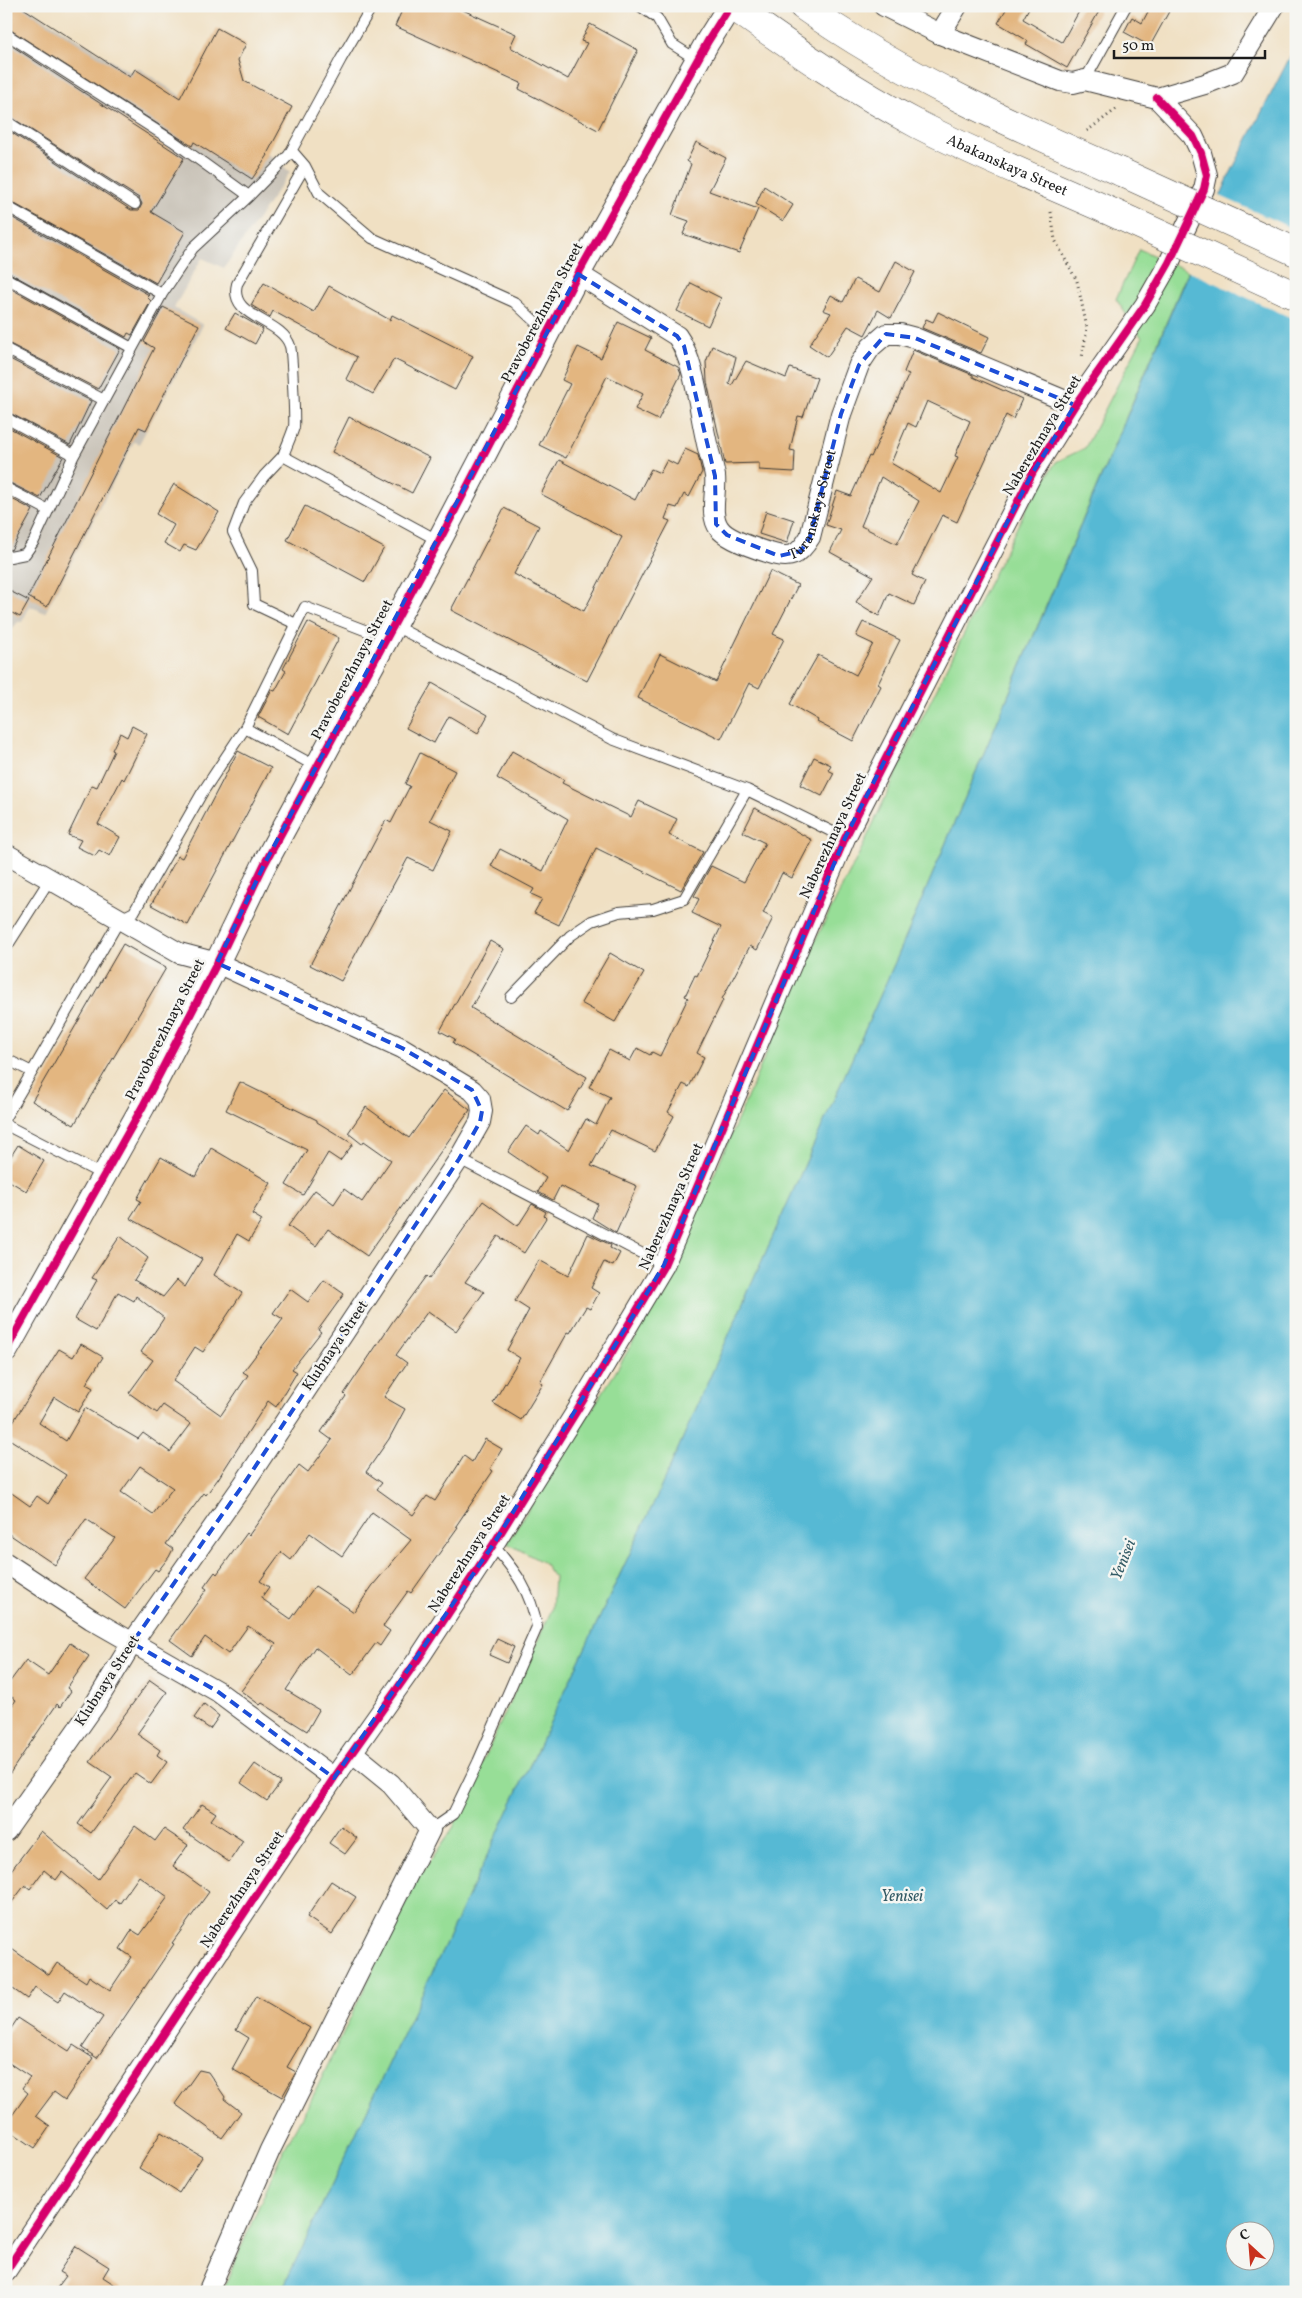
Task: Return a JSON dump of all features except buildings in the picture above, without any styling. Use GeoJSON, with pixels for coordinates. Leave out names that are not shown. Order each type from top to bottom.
{"type":"FeatureCollection","features":[{"type":"Feature","properties":{"kind":"main road","name":"Abakanskaya Street"},"geometry":{"type":"LineString","coordinates":[[731,6],[796,51],[920,125],[1296,296]]}},
{"type":"Feature","properties":{"kind":"main road"},"geometry":{"type":"LineString","coordinates":[[803,6],[833,28],[886,59],[981,110],[1296,252]]}},
{"type":"Feature","properties":{"kind":"street","name":"Pravoberezhnaya Street"},"geometry":{"type":"LineString","coordinates":[[6,1350],[105,1176],[217,963],[264,865],[439,541],[578,274],[697,60],[731,6]]}},
{"type":"Feature","properties":{"kind":"street"},"geometry":{"type":"LineString","coordinates":[[884,6],[940,34],[1060,81],[1073,83],[1085,80],[1157,98],[1205,84],[1233,72],[1274,6]]}},
{"type":"Feature","properties":{"kind":"street"},"geometry":{"type":"LineString","coordinates":[[940,34],[957,6]]}},
{"type":"Feature","properties":{"kind":"street","name":"Naberezhnaya Street"},"geometry":{"type":"LineString","coordinates":[[6,2271],[334,1778],[421,1655],[493,1545],[578,1409],[664,1265],[845,838],[1033,472],[1075,405],[1145,305],[1169,263],[1204,189],[1207,175],[1202,153],[1193,136],[1157,98]]}},
{"type":"Feature","properties":{"kind":"street","name":"Turanskaya Street"},"geometry":{"type":"LineString","coordinates":[[578,274],[677,336],[684,346],[696,390],[715,476],[714,516],[716,524],[720,531],[727,535],[755,548],[779,556],[788,556],[801,551],[810,537],[841,414],[853,381],[859,365],[871,347],[886,334],[900,334],[915,338],[1075,405]]}},
{"type":"Feature","properties":{"kind":"street","name":"Klubnaya Street"},"geometry":{"type":"LineString","coordinates":[[6,854],[179,952],[217,963],[402,1048],[472,1090],[480,1099],[482,1111],[480,1122],[459,1159],[243,1486],[132,1643],[94,1706],[6,1831]]}},
{"type":"Feature","properties":{"kind":"street"},"geometry":{"type":"LineString","coordinates":[[6,1563],[91,1619],[217,1691],[334,1778]]}},
{"type":"Feature","properties":{"kind":"street"},"geometry":{"type":"LineString","coordinates":[[208,2292],[270,2150],[430,1830],[391,1784],[353,1753]]}},
{"type":"Feature","properties":{"kind":"lane"},"geometry":{"type":"LineString","coordinates":[[6,555],[10,557],[25,554],[34,541],[74,454],[162,294],[193,248],[249,196],[292,151],[341,59],[372,6]]}},
{"type":"Feature","properties":{"kind":"lane"},"geometry":{"type":"LineString","coordinates":[[640,6],[657,18],[672,44],[697,60]]}},
{"type":"Feature","properties":{"kind":"lane"},"geometry":{"type":"LineString","coordinates":[[1085,80],[1126,6]]}},
{"type":"Feature","properties":{"kind":"lane"},"geometry":{"type":"LineString","coordinates":[[6,34],[173,141],[249,196]]}},
{"type":"Feature","properties":{"kind":"lane"},"geometry":{"type":"LineString","coordinates":[[6,121],[135,204]]}},
{"type":"Feature","properties":{"kind":"lane"},"geometry":{"type":"LineString","coordinates":[[292,151],[305,166],[319,193],[372,238],[514,302],[547,334]]}},
{"type":"Feature","properties":{"kind":"lane"},"geometry":{"type":"LineString","coordinates":[[296,624],[254,604],[252,572],[233,532],[244,503],[264,476],[283,456],[294,426],[290,346],[283,335],[240,304],[235,294],[238,284],[305,166]]}},
{"type":"Feature","properties":{"kind":"lane"},"geometry":{"type":"LineString","coordinates":[[6,206],[162,294]]}},
{"type":"Feature","properties":{"kind":"lane"},"geometry":{"type":"LineString","coordinates":[[6,278],[132,348]]}},
{"type":"Feature","properties":{"kind":"lane"},"geometry":{"type":"LineString","coordinates":[[6,349],[104,400]]}},
{"type":"Feature","properties":{"kind":"lane"},"geometry":{"type":"LineString","coordinates":[[6,418],[74,454]]}},
{"type":"Feature","properties":{"kind":"lane"},"geometry":{"type":"LineString","coordinates":[[283,456],[439,541]]}},
{"type":"Feature","properties":{"kind":"lane"},"geometry":{"type":"LineString","coordinates":[[6,488],[48,510]]}},
{"type":"Feature","properties":{"kind":"lane"},"geometry":{"type":"LineString","coordinates":[[6,1116],[120,919],[134,912],[202,793],[245,728],[305,607],[367,632],[393,625],[612,739],[747,790],[845,838]]}},
{"type":"Feature","properties":{"kind":"lane"},"geometry":{"type":"LineString","coordinates":[[245,728],[317,768]]}},
{"type":"Feature","properties":{"kind":"lane"},"geometry":{"type":"LineString","coordinates":[[511,997],[570,936],[592,921],[619,912],[653,909],[684,899],[747,790]]}},
{"type":"Feature","properties":{"kind":"lane"},"geometry":{"type":"LineString","coordinates":[[6,948],[50,879]]}},
{"type":"Feature","properties":{"kind":"lane"},"geometry":{"type":"LineString","coordinates":[[6,1059],[32,1072]]}},
{"type":"Feature","properties":{"kind":"lane"},"geometry":{"type":"LineString","coordinates":[[6,1125],[105,1176]]}},
{"type":"Feature","properties":{"kind":"lane"},"geometry":{"type":"LineString","coordinates":[[459,1159],[664,1265]]}},
{"type":"Feature","properties":{"kind":"lane"},"geometry":{"type":"LineString","coordinates":[[430,1830],[453,1814],[537,1627],[534,1608],[519,1576],[493,1545]]}},
{"type":"Feature","properties":{"kind":"path"},"geometry":{"type":"LineString","coordinates":[[1080,136],[1119,107]]}},
{"type":"Feature","properties":{"kind":"path"},"geometry":{"type":"LineString","coordinates":[[1050,204],[1055,240],[1077,281],[1087,328],[1081,366]]}},
{"type":"Feature","properties":{"kind":"highlighted area"},"geometry":{"type":"Polygon","coordinates":[[[578,274],[677,336],[684,346],[715,476],[716,524],[727,535],[779,556],[801,551],[810,537],[841,414],[859,365],[886,334],[915,338],[1075,405],[1033,472],[845,838],[664,1265],[493,1545],[334,1778],[217,1691],[132,1643],[243,1485],[459,1159],[480,1122],[482,1111],[472,1090],[402,1048],[217,963],[264,865],[578,274]]]}},
{"type":"Feature","properties":{"kind":"shaded area"},"geometry":{"type":"Polygon","coordinates":[[[6,6],[24,6],[130,72],[137,67],[270,155],[290,172],[224,268],[202,258],[174,308],[203,325],[139,444],[134,442],[45,613],[30,606],[22,622],[18,622],[6,636],[6,6]]]}},
{"type":"Feature","properties":{"kind":"green space"},"geometry":{"type":"Polygon","coordinates":[[[1139,249],[1188,271],[897,958],[657,1496],[281,2292],[222,2292],[280,2157],[314,2094],[414,1884],[453,1828],[552,1609],[554,1577],[544,1563],[507,1543],[615,1373],[669,1279],[812,947],[863,846],[920,722],[1027,507],[1056,462],[1085,448],[1142,338],[1116,299],[1139,249]]]}},
{"type":"Feature","properties":{"kind":"water","name":"Yenisei"},"geometry":{"type":"Polygon","coordinates":[[[1296,45],[1296,2292],[281,2292],[657,1496],[897,958],[1229,176],[1296,45]]]}},
{"type":"Feature","properties":{"kind":"pier"},"geometry":{"type":"Polygon","coordinates":[[[1218,195],[1296,230],[1296,320],[1186,270],[1218,195]]]}},
{"type":"Feature","properties":{"kind":"cycle path"},"geometry":{"type":"LineString","coordinates":[[6,1350],[143,1106],[217,963],[264,865],[439,541],[578,274],[708,41],[730,6]]}},
{"type":"Feature","properties":{"kind":"cycle path"},"geometry":{"type":"LineString","coordinates":[[6,2271],[334,1778],[421,1655],[493,1545],[578,1409],[664,1265],[845,838],[1033,472],[1075,405],[1145,305],[1169,263],[1204,189],[1207,175],[1201,153],[1193,136],[1157,98]]}}]}
